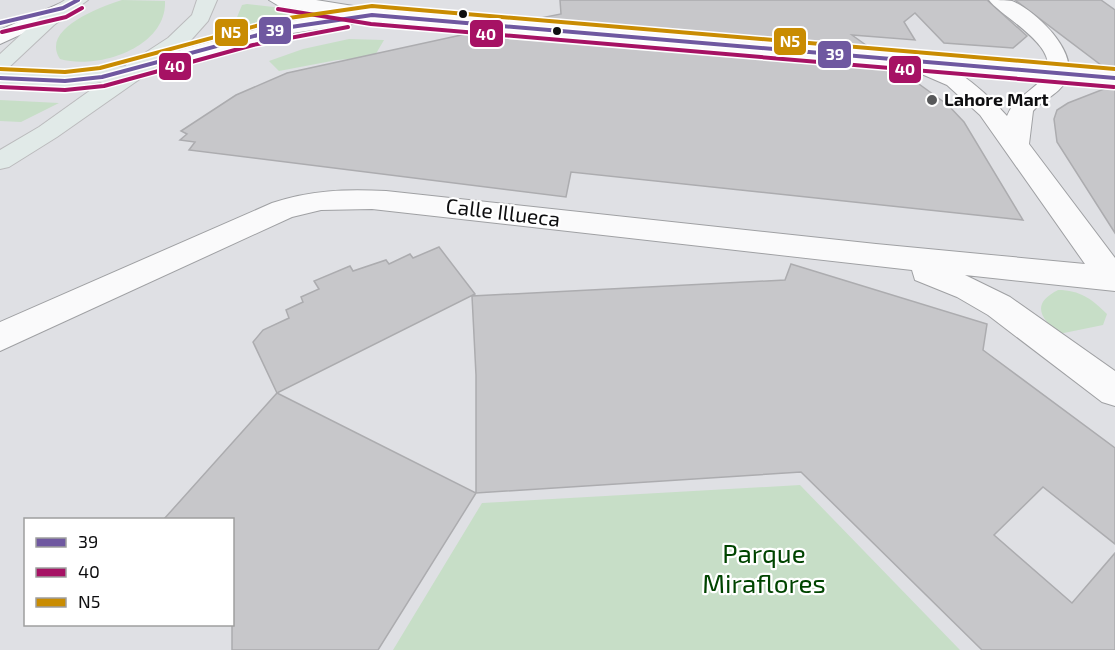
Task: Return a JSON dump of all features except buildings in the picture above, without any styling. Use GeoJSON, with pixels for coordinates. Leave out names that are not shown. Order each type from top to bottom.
{"type":"FeatureCollection","features":[{"type":"Feature","properties":{"kind":"main road"},"geometry":{"type":"LineString","coordinates":[[0,161],[48,132],[188,33],[201,17],[207,0]]}},
{"type":"Feature","properties":{"kind":"main road"},"geometry":{"type":"LineString","coordinates":[[0,66],[70,4]]}},
{"type":"Feature","properties":{"kind":"main road"},"geometry":{"type":"LineString","coordinates":[[0,78],[74,80],[135,69]]}},
{"type":"Feature","properties":{"kind":"street"},"geometry":{"type":"LineString","coordinates":[[279,0],[372,15],[1115,78]]}},
{"type":"Feature","properties":{"kind":"street"},"geometry":{"type":"LineString","coordinates":[[999,0],[1050,44],[1058,59],[1058,73],[1055,80],[1023,105],[1018,112],[1016,144]]}},
{"type":"Feature","properties":{"kind":"street"},"geometry":{"type":"LineString","coordinates":[[0,23],[70,4]]}},
{"type":"Feature","properties":{"kind":"street"},"geometry":{"type":"LineString","coordinates":[[0,38],[70,4]]}},
{"type":"Feature","properties":{"kind":"street"},"geometry":{"type":"LineString","coordinates":[[135,69],[284,28],[372,15]]}},
{"type":"Feature","properties":{"kind":"street"},"geometry":{"type":"LineString","coordinates":[[910,61],[946,76],[968,90],[1016,144],[1084,242],[1115,279]]}},
{"type":"Feature","properties":{"kind":"street","name":"Calle Illueca"},"geometry":{"type":"LineString","coordinates":[[0,337],[282,210],[318,199],[386,200],[876,255],[1115,279]]}},
{"type":"Feature","properties":{"kind":"street"},"geometry":{"type":"LineString","coordinates":[[876,255],[968,288],[1041,336],[1115,391]]}},
{"type":"Feature","properties":{"kind":"street"},"geometry":{"type":"LineString","coordinates":[[1033,272],[1022,283],[1021,300],[1026,316],[1041,336]]}},
{"type":"Feature","properties":{"kind":"green space"},"geometry":{"type":"Polygon","coordinates":[[[122,0],[165,1],[163,17],[155,31],[142,43],[127,52],[110,58],[75,62],[60,59],[56,48],[58,38],[65,29],[87,14],[122,0]]]}},
{"type":"Feature","properties":{"kind":"green space"},"geometry":{"type":"Polygon","coordinates":[[[242,5],[291,9],[291,17],[233,27],[242,5]]]}},
{"type":"Feature","properties":{"kind":"green space"},"geometry":{"type":"Polygon","coordinates":[[[349,39],[384,40],[374,57],[337,60],[279,71],[269,61],[303,49],[349,39]]]}},
{"type":"Feature","properties":{"kind":"green space"},"geometry":{"type":"Polygon","coordinates":[[[0,100],[59,103],[21,122],[0,121],[0,100]]]}},
{"type":"Feature","properties":{"kind":"green space"},"geometry":{"type":"Polygon","coordinates":[[[1058,290],[1085,296],[1096,304],[1107,314],[1103,325],[1059,334],[1047,322],[1041,311],[1044,300],[1058,290]]]}},
{"type":"Feature","properties":{"kind":"green space","name":"Parque Miraflores"},"geometry":{"type":"Polygon","coordinates":[[[800,485],[960,650],[393,650],[482,503],[800,485]]]}},
{"type":"Feature","properties":{"kind":"transit line","name":"39"},"geometry":{"type":"LineString","coordinates":[[0,23],[63,8],[78,0]]}},
{"type":"Feature","properties":{"kind":"transit line","name":"N5"},"geometry":{"type":"LineString","coordinates":[[0,69],[65,72],[100,68],[282,19],[372,6],[1115,69]]}},
{"type":"Feature","properties":{"kind":"transit line","name":"40"},"geometry":{"type":"LineString","coordinates":[[2,32],[66,17],[82,8]]}},
{"type":"Feature","properties":{"kind":"transit line","name":"40"},"geometry":{"type":"LineString","coordinates":[[278,9],[371,24],[1114,87]]}},
{"type":"Feature","properties":{"kind":"transit line","name":"39"},"geometry":{"type":"LineString","coordinates":[[0,78],[65,81],[102,77],[284,28],[372,15],[1115,78]]}},
{"type":"Feature","properties":{"kind":"transit line","name":"40"},"geometry":{"type":"LineString","coordinates":[[0,87],[65,90],[104,86],[253,45],[348,27]]}},
{"type":"Feature","properties":{"kind":"place","name":"Lahore Mart"},"geometry":{"type":"Point","coordinates":[932,100]}}]}
